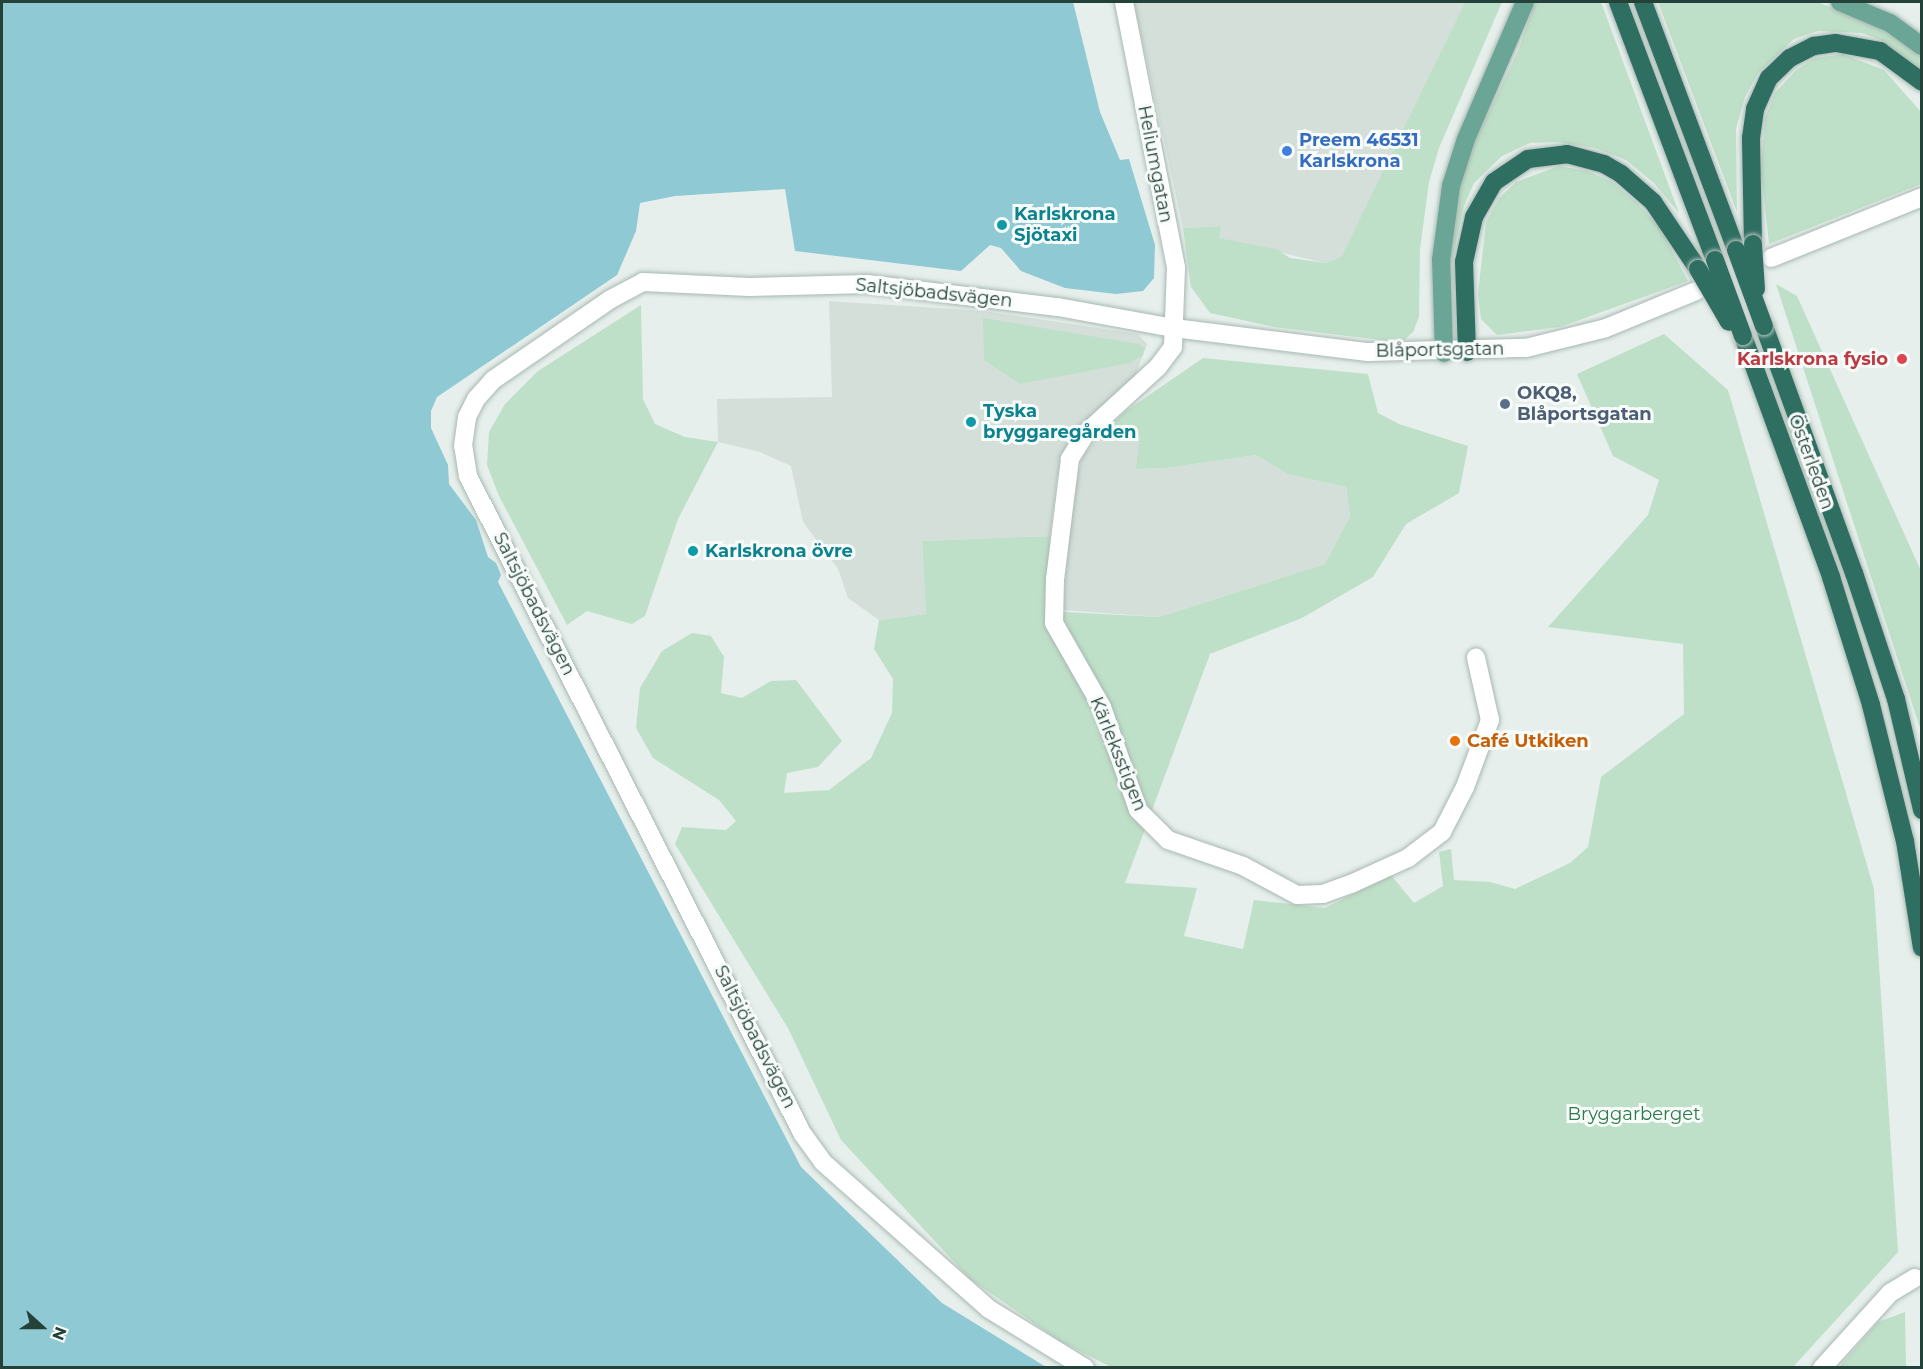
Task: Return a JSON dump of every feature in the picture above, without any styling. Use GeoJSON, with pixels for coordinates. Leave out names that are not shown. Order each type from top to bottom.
{"type":"FeatureCollection","features":[{"type":"Feature","properties":{"kind":"highway"},"geometry":{"type":"LineString","coordinates":[[1618,2],[1715,260],[1740,337]]}},
{"type":"Feature","properties":{"kind":"highway","name":"Österleden"},"geometry":{"type":"LineString","coordinates":[[1643,2],[1744,247],[1760,317],[1858,584],[1896,699],[1922,810]]}},
{"type":"Feature","properties":{"kind":"highway"},"geometry":{"type":"LineString","coordinates":[[1744,247],[1755,109],[1769,78],[1790,58],[1814,46],[1836,43],[1880,51],[1922,82]]}},
{"type":"Feature","properties":{"kind":"highway"},"geometry":{"type":"LineString","coordinates":[[1467,352],[1464,262],[1474,217],[1494,182],[1528,159],[1567,154],[1604,164],[1621,174],[1653,202],[1740,337]]}},
{"type":"Feature","properties":{"kind":"highway","name":"Österleden"},"geometry":{"type":"LineString","coordinates":[[1740,337],[1754,366],[1831,577],[1872,705],[1905,841],[1922,948]]}},
{"type":"Feature","properties":{"kind":"main road"},"geometry":{"type":"LineString","coordinates":[[1444,353],[1441,260],[1450,186],[1466,139],[1525,2]]}},
{"type":"Feature","properties":{"kind":"main road"},"geometry":{"type":"LineString","coordinates":[[1840,2],[1890,23],[1922,46]]}},
{"type":"Feature","properties":{"kind":"street","name":"Heliumgatan"},"geometry":{"type":"LineString","coordinates":[[1124,2],[1176,268],[1174,328]]}},
{"type":"Feature","properties":{"kind":"street"},"geometry":{"type":"LineString","coordinates":[[1771,258],[1922,197]]}},
{"type":"Feature","properties":{"kind":"street","name":"Saltsjöbadsvägen"},"geometry":{"type":"LineString","coordinates":[[1085,1368],[989,1309],[823,1162],[802,1133],[468,476],[463,446],[467,417],[476,399],[493,381],[611,299],[643,282],[749,287],[867,284],[1058,307],[1174,328]]}},
{"type":"Feature","properties":{"kind":"street","name":"Blåportsgatan"},"geometry":{"type":"LineString","coordinates":[[1174,328],[1368,352],[1444,353],[1526,348],[1606,328],[1696,291]]}},
{"type":"Feature","properties":{"kind":"street","name":"Kärleksstigen"},"geometry":{"type":"LineString","coordinates":[[1174,328],[1173,347],[1164,361],[1086,433],[1070,459],[1055,579],[1054,623],[1102,707],[1138,810],[1149,826],[1168,840],[1243,866],[1297,895],[1323,894],[1408,858],[1442,832],[1465,787],[1490,720],[1476,658]]}},
{"type":"Feature","properties":{"kind":"street"},"geometry":{"type":"LineString","coordinates":[[1822,1368],[1890,1293],[1915,1278]]}},
{"type":"Feature","properties":{"kind":"shaded area"},"geometry":{"type":"Polygon","coordinates":[[[1134,2],[1465,2],[1355,234],[1342,256],[1325,263],[1219,238],[1220,226],[1183,228],[1134,2]]]}},
{"type":"Feature","properties":{"kind":"shaded area"},"geometry":{"type":"Polygon","coordinates":[[[829,301],[984,311],[1138,334],[1147,344],[1133,382],[1065,454],[1057,478],[1050,536],[922,541],[926,614],[879,620],[848,598],[838,569],[803,522],[791,466],[760,452],[718,442],[717,399],[832,397],[829,301]]]}},
{"type":"Feature","properties":{"kind":"shaded area"},"geometry":{"type":"Polygon","coordinates":[[[1101,434],[1140,435],[1137,469],[1166,468],[1256,455],[1287,474],[1346,487],[1350,516],[1325,564],[1159,617],[1063,610],[1072,500],[1082,457],[1101,434]]]}},
{"type":"Feature","properties":{"kind":"green space"},"geometry":{"type":"Polygon","coordinates":[[[1465,2],[1502,2],[1439,148],[1429,182],[1420,249],[1419,317],[1413,332],[1404,340],[1389,341],[1274,327],[1210,313],[1191,287],[1183,228],[1221,226],[1219,238],[1276,249],[1290,258],[1325,263],[1342,256],[1465,2]]]}},
{"type":"Feature","properties":{"kind":"green space"},"geometry":{"type":"Polygon","coordinates":[[[1535,2],[1601,2],[1679,213],[1654,183],[1626,160],[1595,148],[1558,142],[1530,143],[1502,156],[1474,183],[1464,206],[1450,268],[1450,227],[1468,156],[1518,51],[1535,2]]]}},
{"type":"Feature","properties":{"kind":"green space"},"geometry":{"type":"Polygon","coordinates":[[[1658,2],[1817,2],[1886,28],[1921,57],[1921,71],[1881,40],[1862,33],[1818,31],[1794,39],[1758,73],[1745,97],[1736,129],[1737,212],[1658,2]]]}},
{"type":"Feature","properties":{"kind":"green space"},"geometry":{"type":"Polygon","coordinates":[[[1843,54],[1884,70],[1921,112],[1921,184],[1769,244],[1761,170],[1765,118],[1775,93],[1796,70],[1815,58],[1843,54]]]}},
{"type":"Feature","properties":{"kind":"green space"},"geometry":{"type":"Polygon","coordinates":[[[1559,166],[1587,171],[1612,182],[1638,204],[1660,228],[1688,281],[1560,327],[1497,335],[1481,319],[1478,294],[1486,222],[1499,198],[1516,182],[1559,166]]]}},
{"type":"Feature","properties":{"kind":"green space"},"geometry":{"type":"Polygon","coordinates":[[[1776,284],[1797,296],[1921,571],[1921,731],[1776,284]]]}},
{"type":"Feature","properties":{"kind":"green space"},"geometry":{"type":"Polygon","coordinates":[[[641,305],[643,399],[655,424],[685,437],[718,442],[678,519],[645,616],[632,624],[587,611],[567,625],[499,496],[487,465],[489,432],[505,404],[538,371],[641,305]]]}},
{"type":"Feature","properties":{"kind":"green space"},"geometry":{"type":"Polygon","coordinates":[[[983,318],[1139,344],[1145,348],[1143,355],[1130,363],[1020,384],[984,360],[983,318]]]}},
{"type":"Feature","properties":{"kind":"green space","name":"Bryggarberget"},"geometry":{"type":"Polygon","coordinates":[[[1664,334],[1728,390],[1874,889],[1898,1252],[1793,1367],[1111,1367],[1060,1341],[970,1279],[841,1140],[788,1028],[675,844],[682,827],[726,830],[736,821],[719,800],[653,758],[636,728],[640,688],[662,651],[692,633],[711,636],[724,657],[721,693],[742,698],[771,681],[796,680],[842,741],[818,767],[787,773],[784,793],[829,790],[871,758],[892,713],[893,679],[874,649],[879,620],[926,614],[922,541],[1050,536],[1046,611],[1159,617],[1325,564],[1350,516],[1346,487],[1287,474],[1256,455],[1166,468],[1136,469],[1140,435],[1101,434],[1126,411],[1203,358],[1368,374],[1378,413],[1399,424],[1468,446],[1459,493],[1406,524],[1373,577],[1302,618],[1210,654],[1125,883],[1197,888],[1184,936],[1243,949],[1254,900],[1325,908],[1391,875],[1414,903],[1443,886],[1439,852],[1451,849],[1454,880],[1490,882],[1515,889],[1570,863],[1588,847],[1601,777],[1684,714],[1683,644],[1548,627],[1648,515],[1659,480],[1613,456],[1577,374],[1664,334]]]}},
{"type":"Feature","properties":{"kind":"green space"},"geometry":{"type":"Polygon","coordinates":[[[1905,1312],[1906,1367],[1839,1367],[1878,1322],[1905,1312]]]}},
{"type":"Feature","properties":{"kind":"water"},"geometry":{"type":"Polygon","coordinates":[[[2,2],[1073,2],[1100,112],[1120,160],[1129,159],[1155,245],[1154,278],[1143,291],[1116,294],[1065,288],[1021,271],[1001,248],[990,245],[961,271],[795,251],[785,189],[675,196],[640,203],[636,231],[617,275],[437,397],[431,411],[431,428],[448,465],[449,484],[476,520],[488,557],[496,563],[501,575],[498,582],[801,1167],[942,1303],[1046,1367],[2,1367],[2,2]]]}},
{"type":"Feature","properties":{"kind":"place","name":"Preem 46531 Karlskrona"},"geometry":{"type":"Point","coordinates":[1287,151]}},
{"type":"Feature","properties":{"kind":"place","name":"Karlskrona Sjötaxi"},"geometry":{"type":"Point","coordinates":[1002,225]}},
{"type":"Feature","properties":{"kind":"place","name":"Karlskrona fysio"},"geometry":{"type":"Point","coordinates":[1902,359]}},
{"type":"Feature","properties":{"kind":"place","name":"OKQ8, Blåportsgatan"},"geometry":{"type":"Point","coordinates":[1505,404]}},
{"type":"Feature","properties":{"kind":"place","name":"Tyska bryggaregården"},"geometry":{"type":"Point","coordinates":[971,422]}},
{"type":"Feature","properties":{"kind":"place","name":"Karlskrona övre"},"geometry":{"type":"Point","coordinates":[693,551]}},
{"type":"Feature","properties":{"kind":"place","name":"Café Utkiken"},"geometry":{"type":"Point","coordinates":[1455,741]}}]}
